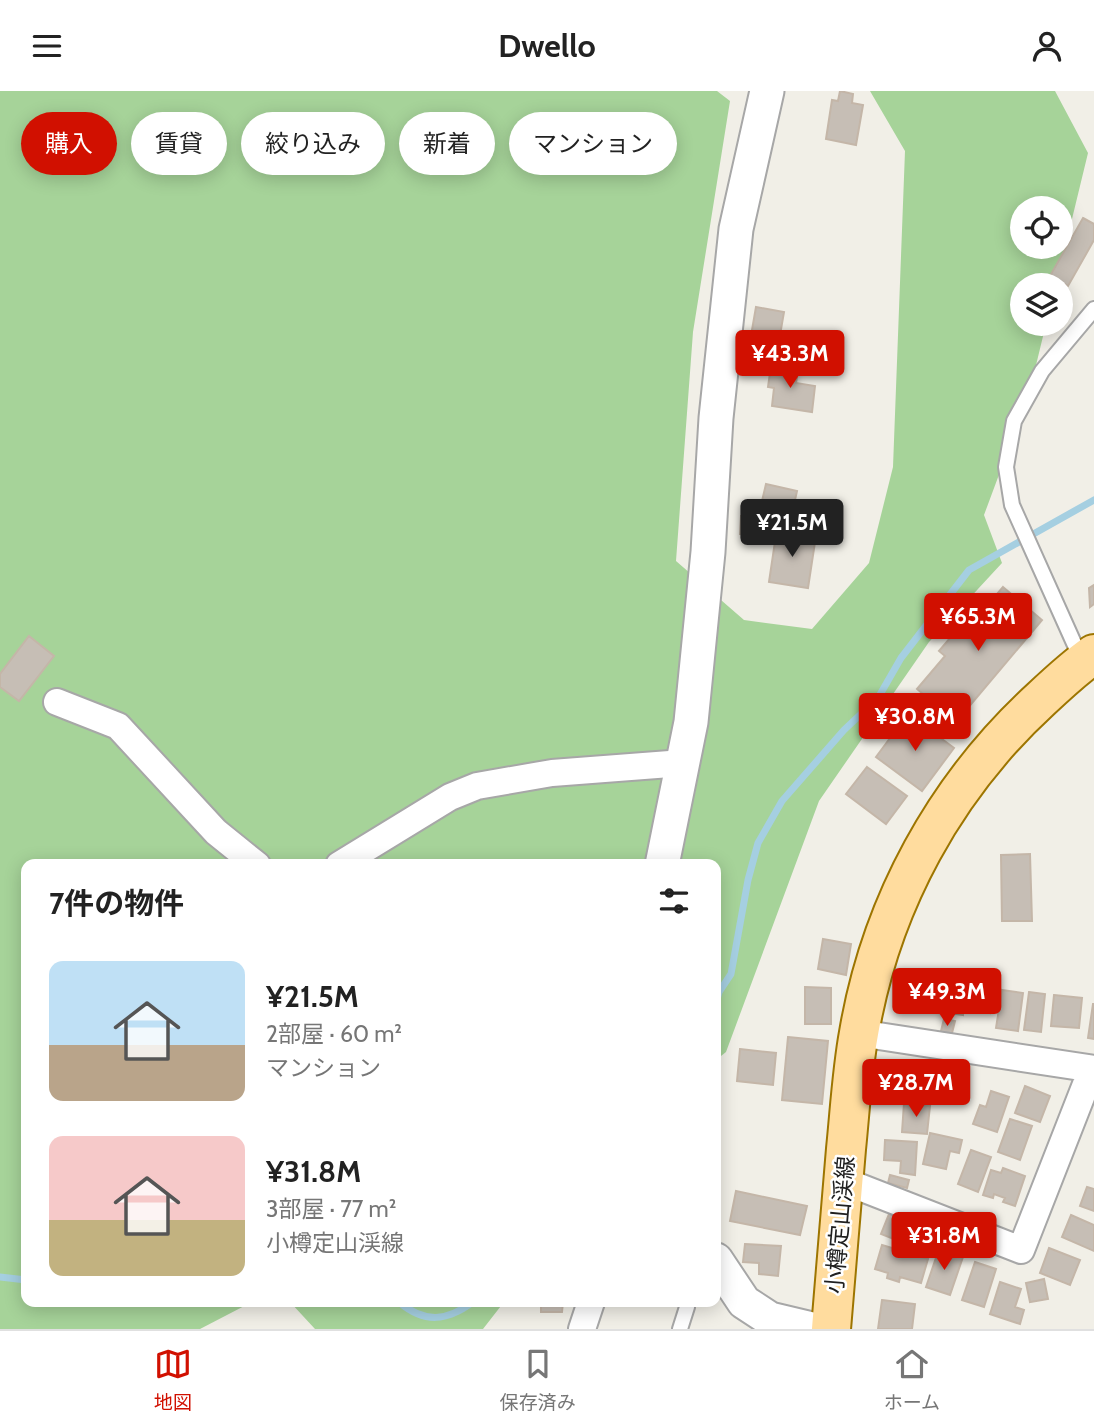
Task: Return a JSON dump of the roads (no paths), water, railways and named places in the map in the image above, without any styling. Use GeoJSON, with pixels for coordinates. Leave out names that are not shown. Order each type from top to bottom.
{"type":"FeatureCollection","features":[{"type":"Feature","properties":{"kind":"main road","name":"小樽定山渓線"},"geometry":{"type":"LineString","coordinates":[[831,1329],[859,1033],[869,985],[884,935],[905,881],[952,799],[1009,728],[1088,658]]}},
{"type":"Feature","properties":{"kind":"street"},"geometry":{"type":"LineString","coordinates":[[663,859],[691,722],[708,552],[716,418],[736,229],[767,91]]}},
{"type":"Feature","properties":{"kind":"street"},"geometry":{"type":"LineString","coordinates":[[57,702],[118,726],[216,832],[250,859]]}},
{"type":"Feature","properties":{"kind":"street"},"geometry":{"type":"LineString","coordinates":[[350,859],[450,797],[477,786],[552,773],[683,763]]}},
{"type":"Feature","properties":{"kind":"street"},"geometry":{"type":"LineString","coordinates":[[844,1181],[1021,1250],[1093,1069],[859,1033]]}},
{"type":"Feature","properties":{"kind":"street"},"geometry":{"type":"LineString","coordinates":[[721,1268],[744,1302],[770,1319],[812,1329]]}},
{"type":"Feature","properties":{"kind":"street"},"geometry":{"type":"LineString","coordinates":[[582,1329],[589,1307]]}},
{"type":"Feature","properties":{"kind":"lane"},"geometry":{"type":"LineString","coordinates":[[1088,658],[1039,567],[1012,505],[1006,467],[1014,421],[1042,371],[1094,309]]}},
{"type":"Feature","properties":{"kind":"lane"},"geometry":{"type":"LineString","coordinates":[[680,1329],[687,1307]]}},
{"type":"Feature","properties":{"kind":"waterway"},"geometry":{"type":"LineString","coordinates":[[721,989],[731,974],[748,880],[758,843],[782,801],[844,730],[878,698],[901,658],[969,570],[1094,500]]}},
{"type":"Feature","properties":{"kind":"waterway"},"geometry":{"type":"LineString","coordinates":[[0,1277],[21,1279]]}},
{"type":"Feature","properties":{"kind":"waterway"},"geometry":{"type":"LineString","coordinates":[[406,1307],[427,1317],[445,1316],[465,1307]]}}]}
